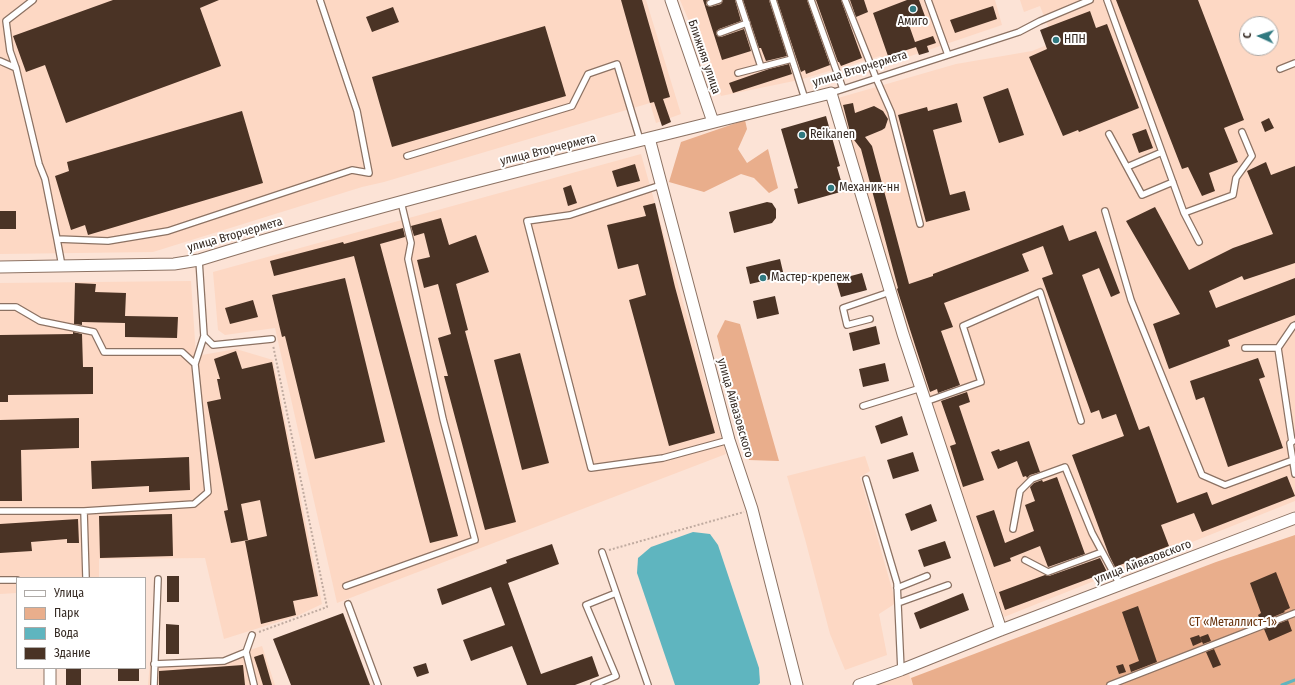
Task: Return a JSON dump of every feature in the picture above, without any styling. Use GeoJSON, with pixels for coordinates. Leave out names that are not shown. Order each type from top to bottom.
{"type":"FeatureCollection","features":[{"type":"Feature","properties":{"kind":"street","name":"Ближняя улица"},"geometry":{"type":"LineString","coordinates":[[671,0],[713,122]]}},
{"type":"Feature","properties":{"kind":"street","name":"улица Вторчермета"},"geometry":{"type":"LineString","coordinates":[[0,267],[174,264],[199,260],[370,210],[470,183],[831,93]]}},
{"type":"Feature","properties":{"kind":"street"},"geometry":{"type":"LineString","coordinates":[[831,93],[890,292],[1001,630]]}},
{"type":"Feature","properties":{"kind":"street","name":"улица Айвазовского"},"geometry":{"type":"LineString","coordinates":[[644,139],[661,185],[729,440],[752,509],[797,685]]}},
{"type":"Feature","properties":{"kind":"street","name":"улица Айвазовского"},"geometry":{"type":"LineString","coordinates":[[859,685],[1295,518]]}},
{"type":"Feature","properties":{"kind":"street"},"geometry":{"type":"LineString","coordinates":[[50,669],[50,685]]}},
{"type":"Feature","properties":{"kind":"lane"},"geometry":{"type":"LineString","coordinates":[[33,0],[3,22],[16,68],[39,164],[45,179],[58,239],[62,266]]}},
{"type":"Feature","properties":{"kind":"lane"},"geometry":{"type":"LineString","coordinates":[[58,239],[108,240],[168,231],[352,170],[369,173],[357,111],[320,0]]}},
{"type":"Feature","properties":{"kind":"lane"},"geometry":{"type":"LineString","coordinates":[[710,3],[719,0]]}},
{"type":"Feature","properties":{"kind":"lane"},"geometry":{"type":"LineString","coordinates":[[739,0],[761,67]]}},
{"type":"Feature","properties":{"kind":"lane"},"geometry":{"type":"LineString","coordinates":[[773,0],[805,99]]}},
{"type":"Feature","properties":{"kind":"lane"},"geometry":{"type":"LineString","coordinates":[[811,0],[843,89]]}},
{"type":"Feature","properties":{"kind":"lane"},"geometry":{"type":"LineString","coordinates":[[845,0],[891,112],[920,224]]}},
{"type":"Feature","properties":{"kind":"lane"},"geometry":{"type":"LineString","coordinates":[[928,0],[948,55]]}},
{"type":"Feature","properties":{"kind":"lane","name":"улица Вторчермета"},"geometry":{"type":"LineString","coordinates":[[831,93],[1019,32],[1040,21],[1090,0]]}},
{"type":"Feature","properties":{"kind":"lane"},"geometry":{"type":"LineString","coordinates":[[1107,0],[1184,213],[1199,242]]}},
{"type":"Feature","properties":{"kind":"lane"},"geometry":{"type":"LineString","coordinates":[[720,33],[747,23]]}},
{"type":"Feature","properties":{"kind":"lane"},"geometry":{"type":"LineString","coordinates":[[738,73],[792,59]]}},
{"type":"Feature","properties":{"kind":"lane"},"geometry":{"type":"LineString","coordinates":[[0,61],[16,68]]}},
{"type":"Feature","properties":{"kind":"lane"},"geometry":{"type":"LineString","coordinates":[[1280,69],[1295,63]]}},
{"type":"Feature","properties":{"kind":"lane"},"geometry":{"type":"LineString","coordinates":[[407,156],[572,106],[588,74],[617,64],[644,139]]}},
{"type":"Feature","properties":{"kind":"lane"},"geometry":{"type":"LineString","coordinates":[[1184,213],[1233,195],[1236,178],[1252,156],[1242,132]]}},
{"type":"Feature","properties":{"kind":"lane"},"geometry":{"type":"LineString","coordinates":[[1109,134],[1142,195],[1173,182]]}},
{"type":"Feature","properties":{"kind":"lane"},"geometry":{"type":"LineString","coordinates":[[1127,167],[1162,152]]}},
{"type":"Feature","properties":{"kind":"lane"},"geometry":{"type":"LineString","coordinates":[[661,185],[570,214],[527,221],[591,468],[663,458],[729,440]]}},
{"type":"Feature","properties":{"kind":"lane"},"geometry":{"type":"LineString","coordinates":[[346,586],[475,540],[443,419],[408,259],[410,243],[402,202]]}},
{"type":"Feature","properties":{"kind":"lane"},"geometry":{"type":"LineString","coordinates":[[1105,211],[1131,300],[1202,475],[1224,485],[1293,460]]}},
{"type":"Feature","properties":{"kind":"lane"},"geometry":{"type":"LineString","coordinates":[[0,511],[84,511],[194,504],[208,492],[195,364],[204,336],[199,260]]}},
{"type":"Feature","properties":{"kind":"lane"},"geometry":{"type":"LineString","coordinates":[[870,319],[847,325],[843,308],[890,292]]}},
{"type":"Feature","properties":{"kind":"lane"},"geometry":{"type":"LineString","coordinates":[[925,402],[981,382],[963,326],[1040,292],[1081,421]]}},
{"type":"Feature","properties":{"kind":"lane"},"geometry":{"type":"LineString","coordinates":[[0,307],[16,307],[40,320],[94,332],[104,352],[182,352],[195,364]]}},
{"type":"Feature","properties":{"kind":"lane"},"geometry":{"type":"LineString","coordinates":[[1295,325],[1278,348],[1293,441],[1290,442],[1295,474]]}},
{"type":"Feature","properties":{"kind":"lane"},"geometry":{"type":"LineString","coordinates":[[204,336],[213,345],[272,339]]}},
{"type":"Feature","properties":{"kind":"lane"},"geometry":{"type":"LineString","coordinates":[[1245,348],[1278,348]]}},
{"type":"Feature","properties":{"kind":"lane"},"geometry":{"type":"LineString","coordinates":[[863,406],[921,388]]}},
{"type":"Feature","properties":{"kind":"lane"},"geometry":{"type":"LineString","coordinates":[[1013,529],[1020,491],[1032,479],[1065,467],[1092,533],[1120,585]]}},
{"type":"Feature","properties":{"kind":"lane"},"geometry":{"type":"LineString","coordinates":[[866,479],[897,583],[901,670]]}},
{"type":"Feature","properties":{"kind":"lane"},"geometry":{"type":"LineString","coordinates":[[84,511],[86,577]]}},
{"type":"Feature","properties":{"kind":"lane"},"geometry":{"type":"LineString","coordinates":[[602,552],[648,685]]}},
{"type":"Feature","properties":{"kind":"lane"},"geometry":{"type":"LineString","coordinates":[[1025,560],[1048,572],[1102,552]]}},
{"type":"Feature","properties":{"kind":"lane"},"geometry":{"type":"LineString","coordinates":[[897,588],[927,576]]}},
{"type":"Feature","properties":{"kind":"lane"},"geometry":{"type":"LineString","coordinates":[[154,685],[158,579]]}},
{"type":"Feature","properties":{"kind":"lane"},"geometry":{"type":"LineString","coordinates":[[1,580],[16,580]]}},
{"type":"Feature","properties":{"kind":"lane"},"geometry":{"type":"LineString","coordinates":[[898,603],[948,585]]}},
{"type":"Feature","properties":{"kind":"lane"},"geometry":{"type":"LineString","coordinates":[[594,685],[616,676],[586,605],[616,594]]}},
{"type":"Feature","properties":{"kind":"lane"},"geometry":{"type":"LineString","coordinates":[[348,604],[378,685]]}},
{"type":"Feature","properties":{"kind":"lane"},"geometry":{"type":"LineString","coordinates":[[1110,685],[1295,613]]}},
{"type":"Feature","properties":{"kind":"lane"},"geometry":{"type":"LineString","coordinates":[[252,635],[246,652],[254,685]]}},
{"type":"Feature","properties":{"kind":"lane"},"geometry":{"type":"LineString","coordinates":[[154,664],[224,661],[246,652]]}},
{"type":"Feature","properties":{"kind":"path"},"geometry":{"type":"LineString","coordinates":[[252,635],[327,607],[272,339]]}},
{"type":"Feature","properties":{"kind":"path"},"geometry":{"type":"LineString","coordinates":[[602,552],[752,509]]}},
{"type":"Feature","properties":{"kind":"shaded area"},"geometry":{"type":"Polygon","coordinates":[[[0,0],[646,0],[681,114],[656,123],[650,103],[384,182],[362,187],[153,252],[0,254],[0,0]]]}},
{"type":"Feature","properties":{"kind":"shaded area"},"geometry":{"type":"Polygon","coordinates":[[[680,0],[995,0],[1002,25],[887,64],[880,56],[799,80],[721,96],[680,0]]]}},
{"type":"Feature","properties":{"kind":"shaded area"},"geometry":{"type":"Polygon","coordinates":[[[1020,0],[1295,0],[1295,501],[1004,617],[891,287],[838,98],[956,64],[1032,51],[1054,42],[1040,6],[1024,12],[1020,0]]]}},
{"type":"Feature","properties":{"kind":"shaded area"},"geometry":{"type":"Polygon","coordinates":[[[641,154],[726,454],[337,603],[275,328],[225,335],[218,330],[213,272],[641,154]]]}},
{"type":"Feature","properties":{"kind":"shaded area"},"geometry":{"type":"Polygon","coordinates":[[[191,281],[196,356],[236,349],[273,360],[322,604],[297,616],[224,639],[205,558],[99,559],[99,577],[16,577],[16,593],[0,594],[0,283],[191,281]]]}},
{"type":"Feature","properties":{"kind":"shaded area"},"geometry":{"type":"Polygon","coordinates":[[[865,456],[870,471],[860,477],[896,603],[879,614],[887,655],[845,670],[830,634],[787,476],[865,456]]]}},
{"type":"Feature","properties":{"kind":"shaded area"},"geometry":{"type":"Polygon","coordinates":[[[262,646],[275,685],[148,685],[150,662],[225,658],[262,646]]]}},
{"type":"Feature","properties":{"kind":"shaded area"},"geometry":{"type":"Polygon","coordinates":[[[908,672],[913,685],[874,685],[908,672]]]}},
{"type":"Feature","properties":{"kind":"green space"},"geometry":{"type":"Polygon","coordinates":[[[745,120],[747,129],[738,149],[747,163],[768,149],[778,188],[769,193],[754,178],[741,174],[704,192],[669,182],[681,142],[745,120]]]}},
{"type":"Feature","properties":{"kind":"green space"},"geometry":{"type":"Polygon","coordinates":[[[725,320],[740,324],[779,461],[749,460],[717,336],[725,320]]]}},
{"type":"Feature","properties":{"kind":"green space","name":"СТ «Металлист-1»"},"geometry":{"type":"Polygon","coordinates":[[[1295,535],[1295,685],[913,685],[911,678],[1216,562],[1295,535]]]}},
{"type":"Feature","properties":{"kind":"water"},"geometry":{"type":"Polygon","coordinates":[[[693,532],[710,534],[718,545],[759,668],[760,683],[758,685],[675,685],[637,573],[638,558],[651,547],[693,532]]]}},
{"type":"Feature","properties":{"kind":"building"},"geometry":{"type":"Polygon","coordinates":[[[113,0],[219,0],[200,8],[221,66],[66,123],[45,65],[26,72],[13,36],[113,0]]]}},
{"type":"Feature","properties":{"kind":"building"},"geometry":{"type":"Polygon","coordinates":[[[621,0],[642,0],[670,97],[663,99],[671,122],[662,126],[654,102],[650,103],[621,0]]]}},
{"type":"Feature","properties":{"kind":"building"},"geometry":{"type":"Polygon","coordinates":[[[703,0],[707,0],[706,5],[710,7],[721,4],[723,0],[735,0],[741,21],[719,29],[716,34],[721,37],[744,29],[751,51],[722,60],[703,0]]]}},
{"type":"Feature","properties":{"kind":"building"},"geometry":{"type":"Polygon","coordinates":[[[743,0],[769,0],[787,56],[766,61],[761,48],[759,48],[743,0]]]}},
{"type":"Feature","properties":{"kind":"building"},"geometry":{"type":"Polygon","coordinates":[[[777,0],[807,0],[830,65],[806,74],[805,70],[801,72],[777,0]]]}},
{"type":"Feature","properties":{"kind":"building"},"geometry":{"type":"Polygon","coordinates":[[[816,0],[841,0],[862,58],[841,66],[838,62],[816,0]]]}},
{"type":"Feature","properties":{"kind":"building"},"geometry":{"type":"Polygon","coordinates":[[[850,0],[864,0],[868,12],[856,17],[850,0]]]}},
{"type":"Feature","properties":{"kind":"building"},"geometry":{"type":"Polygon","coordinates":[[[907,0],[919,0],[926,19],[909,25],[915,42],[933,36],[936,43],[927,46],[929,52],[919,55],[916,47],[888,56],[873,13],[907,0]]]}},
{"type":"Feature","properties":{"kind":"building"},"geometry":{"type":"Polygon","coordinates":[[[1116,0],[1198,0],[1244,120],[1224,128],[1238,162],[1209,173],[1215,191],[1202,196],[1188,167],[1182,169],[1116,0]]]}},
{"type":"Feature","properties":{"kind":"building"},"geometry":{"type":"Polygon","coordinates":[[[993,6],[997,19],[955,33],[950,20],[993,6]]]}},
{"type":"Feature","properties":{"kind":"building"},"geometry":{"type":"Polygon","coordinates":[[[393,7],[399,22],[372,32],[366,17],[393,7]]]}},
{"type":"Feature","properties":{"kind":"building"},"geometry":{"type":"Polygon","coordinates":[[[1090,11],[1096,28],[1107,24],[1139,108],[1079,132],[1078,130],[1063,136],[1029,57],[1047,49],[1040,30],[1090,11]]]}},
{"type":"Feature","properties":{"kind":"building"},"geometry":{"type":"Polygon","coordinates":[[[545,26],[566,96],[392,147],[372,77],[545,26]]]}},
{"type":"Feature","properties":{"kind":"building"},"geometry":{"type":"Polygon","coordinates":[[[789,64],[792,74],[733,93],[729,83],[769,69],[789,64]]]}},
{"type":"Feature","properties":{"kind":"building"},"geometry":{"type":"Polygon","coordinates":[[[1008,88],[1024,135],[999,143],[983,97],[1008,88]]]}},
{"type":"Feature","properties":{"kind":"building"},"geometry":{"type":"Polygon","coordinates":[[[853,103],[855,113],[874,106],[883,111],[888,119],[885,128],[865,137],[872,146],[909,284],[1063,225],[1069,241],[1096,231],[1120,293],[1111,297],[1099,268],[1082,275],[1139,430],[1149,426],[1177,503],[1207,492],[1212,505],[1287,476],[1295,496],[1202,532],[1194,513],[1161,525],[1169,546],[1115,567],[1109,555],[1072,455],[1124,436],[1116,414],[1102,419],[1099,410],[1091,413],[1042,278],[1053,274],[1043,246],[1022,254],[1029,271],[944,303],[953,327],[941,331],[960,385],[938,393],[937,389],[930,392],[897,289],[898,288],[861,149],[851,136],[843,105],[853,103]]]}},
{"type":"Feature","properties":{"kind":"building"},"geometry":{"type":"Polygon","coordinates":[[[957,103],[962,122],[933,130],[950,195],[965,191],[970,210],[926,222],[898,115],[927,107],[928,111],[957,103]]]}},
{"type":"Feature","properties":{"kind":"building"},"geometry":{"type":"Polygon","coordinates":[[[242,111],[263,183],[88,235],[85,225],[71,230],[55,176],[69,171],[67,162],[242,111]]]}},
{"type":"Feature","properties":{"kind":"building"},"geometry":{"type":"Polygon","coordinates":[[[826,116],[840,166],[837,167],[844,191],[798,204],[794,189],[798,188],[781,129],[826,116]]]}},
{"type":"Feature","properties":{"kind":"building"},"geometry":{"type":"Polygon","coordinates":[[[1269,118],[1274,128],[1265,132],[1261,122],[1269,118]]]}},
{"type":"Feature","properties":{"kind":"building"},"geometry":{"type":"Polygon","coordinates":[[[1146,129],[1153,148],[1139,153],[1132,134],[1146,129]]]}},
{"type":"Feature","properties":{"kind":"building"},"geometry":{"type":"Polygon","coordinates":[[[1266,162],[1271,175],[1295,166],[1295,263],[1244,280],[1242,276],[1209,291],[1216,308],[1295,278],[1295,315],[1228,340],[1230,346],[1169,369],[1153,324],[1180,314],[1126,221],[1155,207],[1189,270],[1233,248],[1273,234],[1247,171],[1266,162]]]}},
{"type":"Feature","properties":{"kind":"building"},"geometry":{"type":"Polygon","coordinates":[[[635,164],[640,181],[617,187],[612,171],[635,164]]]}},
{"type":"Feature","properties":{"kind":"building"},"geometry":{"type":"Polygon","coordinates":[[[571,185],[577,203],[568,206],[563,188],[571,185]]]}},
{"type":"Feature","properties":{"kind":"building"},"geometry":{"type":"Polygon","coordinates":[[[767,202],[772,203],[776,209],[776,218],[772,223],[734,233],[729,212],[767,202]]]}},
{"type":"Feature","properties":{"kind":"building"},"geometry":{"type":"Polygon","coordinates":[[[655,203],[675,287],[715,433],[669,446],[629,300],[646,295],[638,264],[618,269],[607,225],[646,216],[643,206],[655,203]]]}},
{"type":"Feature","properties":{"kind":"building"},"geometry":{"type":"Polygon","coordinates":[[[0,211],[16,211],[16,229],[0,229],[0,211]]]}},
{"type":"Feature","properties":{"kind":"building"},"geometry":{"type":"Polygon","coordinates":[[[441,218],[449,245],[476,235],[489,272],[456,284],[468,330],[465,331],[516,522],[485,530],[444,376],[448,376],[438,338],[451,334],[438,284],[424,288],[417,260],[430,257],[424,233],[414,236],[411,226],[441,218]]]}},
{"type":"Feature","properties":{"kind":"building"},"geometry":{"type":"Polygon","coordinates":[[[403,228],[405,237],[380,244],[458,536],[430,543],[354,256],[274,276],[270,261],[343,242],[344,244],[403,228]]]}},
{"type":"Feature","properties":{"kind":"building"},"geometry":{"type":"Polygon","coordinates":[[[780,259],[784,276],[750,284],[746,267],[780,259]]]}},
{"type":"Feature","properties":{"kind":"building"},"geometry":{"type":"Polygon","coordinates":[[[862,273],[867,290],[841,297],[836,280],[862,273]]]}},
{"type":"Feature","properties":{"kind":"building"},"geometry":{"type":"Polygon","coordinates":[[[345,278],[385,442],[315,459],[285,336],[282,337],[272,295],[345,278]]]}},
{"type":"Feature","properties":{"kind":"building"},"geometry":{"type":"Polygon","coordinates":[[[75,283],[96,284],[95,292],[126,293],[125,316],[178,317],[177,338],[125,337],[125,323],[82,322],[82,325],[74,324],[75,283]]]}},
{"type":"Feature","properties":{"kind":"building"},"geometry":{"type":"Polygon","coordinates":[[[775,296],[779,314],[757,319],[753,301],[775,296]]]}},
{"type":"Feature","properties":{"kind":"building"},"geometry":{"type":"Polygon","coordinates":[[[253,300],[258,317],[230,324],[225,308],[253,300]]]}},
{"type":"Feature","properties":{"kind":"building"},"geometry":{"type":"Polygon","coordinates":[[[876,326],[880,344],[853,351],[849,333],[876,326]]]}},
{"type":"Feature","properties":{"kind":"building"},"geometry":{"type":"Polygon","coordinates":[[[73,332],[82,334],[83,367],[93,367],[93,394],[8,395],[8,402],[0,402],[0,335],[73,334],[73,332]]]}},
{"type":"Feature","properties":{"kind":"building"},"geometry":{"type":"Polygon","coordinates":[[[236,351],[242,369],[272,362],[318,596],[293,601],[296,615],[261,624],[245,541],[267,536],[260,500],[241,504],[248,540],[231,543],[224,511],[228,510],[207,402],[221,399],[217,379],[220,379],[214,359],[236,351]]]}},
{"type":"Feature","properties":{"kind":"building"},"geometry":{"type":"Polygon","coordinates":[[[520,353],[549,463],[522,470],[494,360],[520,353]]]}},
{"type":"Feature","properties":{"kind":"building"},"geometry":{"type":"Polygon","coordinates":[[[1258,358],[1265,377],[1259,379],[1283,448],[1228,467],[1204,397],[1196,400],[1190,381],[1258,358]]]}},
{"type":"Feature","properties":{"kind":"building"},"geometry":{"type":"Polygon","coordinates":[[[885,363],[889,381],[863,387],[859,369],[885,363]]]}},
{"type":"Feature","properties":{"kind":"building"},"geometry":{"type":"Polygon","coordinates":[[[967,392],[970,402],[959,406],[984,480],[963,487],[950,446],[956,444],[941,401],[967,392]]]}},
{"type":"Feature","properties":{"kind":"building"},"geometry":{"type":"Polygon","coordinates":[[[902,416],[908,435],[881,444],[875,426],[902,416]]]}},
{"type":"Feature","properties":{"kind":"building"},"geometry":{"type":"Polygon","coordinates":[[[79,418],[79,448],[21,450],[22,501],[0,501],[0,420],[79,418]]]}},
{"type":"Feature","properties":{"kind":"building"},"geometry":{"type":"Polygon","coordinates":[[[1029,441],[1040,472],[1030,475],[1027,478],[1026,476],[1023,477],[1017,461],[998,469],[991,452],[999,449],[1000,451],[1029,441]]]}},
{"type":"Feature","properties":{"kind":"building"},"geometry":{"type":"Polygon","coordinates":[[[913,452],[919,471],[893,479],[887,460],[913,452]]]}},
{"type":"Feature","properties":{"kind":"building"},"geometry":{"type":"Polygon","coordinates":[[[189,457],[190,490],[149,492],[149,486],[92,489],[91,461],[189,457]]]}},
{"type":"Feature","properties":{"kind":"building"},"geometry":{"type":"Polygon","coordinates":[[[1057,477],[1085,554],[1048,567],[1040,546],[1010,558],[1011,561],[994,567],[976,516],[994,510],[1005,543],[1034,531],[1025,505],[1035,501],[1030,487],[1034,483],[1042,480],[1043,482],[1057,477]]]}},
{"type":"Feature","properties":{"kind":"building"},"geometry":{"type":"Polygon","coordinates":[[[931,504],[937,521],[911,531],[905,514],[931,504]]]}},
{"type":"Feature","properties":{"kind":"building"},"geometry":{"type":"Polygon","coordinates":[[[172,514],[173,556],[100,558],[99,516],[172,514]]]}},
{"type":"Feature","properties":{"kind":"building"},"geometry":{"type":"Polygon","coordinates":[[[78,519],[79,543],[67,543],[67,539],[31,542],[32,551],[0,553],[0,524],[78,519]]]}},
{"type":"Feature","properties":{"kind":"building"},"geometry":{"type":"Polygon","coordinates":[[[945,541],[951,558],[924,567],[918,550],[945,541]]]}},
{"type":"Feature","properties":{"kind":"building"},"geometry":{"type":"Polygon","coordinates":[[[552,544],[559,564],[508,583],[541,674],[592,656],[599,676],[575,685],[527,685],[512,646],[471,661],[463,640],[505,625],[491,587],[442,605],[437,589],[507,563],[506,560],[552,544]]]}},
{"type":"Feature","properties":{"kind":"building"},"geometry":{"type":"Polygon","coordinates":[[[1100,558],[1107,572],[1005,610],[999,592],[1045,575],[1049,576],[1100,558]]]}},
{"type":"Feature","properties":{"kind":"building"},"geometry":{"type":"Polygon","coordinates":[[[1276,572],[1290,608],[1284,611],[1285,612],[1261,622],[1258,615],[1261,613],[1250,583],[1276,572]]]}},
{"type":"Feature","properties":{"kind":"building"},"geometry":{"type":"Polygon","coordinates":[[[167,576],[179,576],[179,602],[167,602],[167,576]]]}},
{"type":"Feature","properties":{"kind":"building"},"geometry":{"type":"Polygon","coordinates":[[[963,593],[969,610],[920,629],[914,613],[963,593]]]}},
{"type":"Feature","properties":{"kind":"building"},"geometry":{"type":"Polygon","coordinates":[[[1138,606],[1157,662],[1131,672],[1129,665],[1139,661],[1122,612],[1138,606]]]}},
{"type":"Feature","properties":{"kind":"building"},"geometry":{"type":"Polygon","coordinates":[[[343,613],[370,685],[291,685],[273,639],[343,613]]]}},
{"type":"Feature","properties":{"kind":"building"},"geometry":{"type":"Polygon","coordinates":[[[1288,620],[1292,631],[1269,641],[1264,629],[1288,620]]]}},
{"type":"Feature","properties":{"kind":"building"},"geometry":{"type":"Polygon","coordinates":[[[166,624],[179,625],[179,654],[166,654],[166,624]]]}},
{"type":"Feature","properties":{"kind":"building"},"geometry":{"type":"Polygon","coordinates":[[[1208,634],[1211,641],[1203,644],[1200,637],[1208,634]]]}},
{"type":"Feature","properties":{"kind":"building"},"geometry":{"type":"Polygon","coordinates":[[[1199,635],[1202,642],[1193,646],[1190,638],[1199,635]]]}},
{"type":"Feature","properties":{"kind":"building"},"geometry":{"type":"Polygon","coordinates":[[[1214,649],[1221,665],[1213,668],[1206,652],[1214,649]]]}},
{"type":"Feature","properties":{"kind":"building"},"geometry":{"type":"Polygon","coordinates":[[[263,654],[272,685],[263,685],[254,657],[263,654]]]}},
{"type":"Feature","properties":{"kind":"building"},"geometry":{"type":"Polygon","coordinates":[[[426,663],[429,673],[417,677],[413,667],[426,663]]]}},
{"type":"Feature","properties":{"kind":"building"},"geometry":{"type":"Polygon","coordinates":[[[1123,664],[1126,672],[1119,674],[1116,666],[1123,664]]]}},
{"type":"Feature","properties":{"kind":"building"},"geometry":{"type":"Polygon","coordinates":[[[243,665],[245,685],[159,685],[159,671],[243,665]]]}},
{"type":"Feature","properties":{"kind":"building"},"geometry":{"type":"Polygon","coordinates":[[[66,669],[81,669],[81,685],[66,685],[66,669]]]}},
{"type":"Feature","properties":{"kind":"building"},"geometry":{"type":"Polygon","coordinates":[[[118,669],[139,669],[139,681],[118,681],[118,669]]]}},
{"type":"Feature","properties":{"kind":"waterway"},"geometry":{"type":"LineString","coordinates":[[1282,685],[1295,680]]}},
{"type":"Feature","properties":{"kind":"place","name":"Амиго"},"geometry":{"type":"Point","coordinates":[913,9]}},
{"type":"Feature","properties":{"kind":"place","name":"НПН"},"geometry":{"type":"Point","coordinates":[1056,40]}},
{"type":"Feature","properties":{"kind":"place","name":"Reikanen"},"geometry":{"type":"Point","coordinates":[802,135]}},
{"type":"Feature","properties":{"kind":"place","name":"Механик-нн"},"geometry":{"type":"Point","coordinates":[831,188]}},
{"type":"Feature","properties":{"kind":"place","name":"Мастер-крепеж"},"geometry":{"type":"Point","coordinates":[763,278]}}]}
